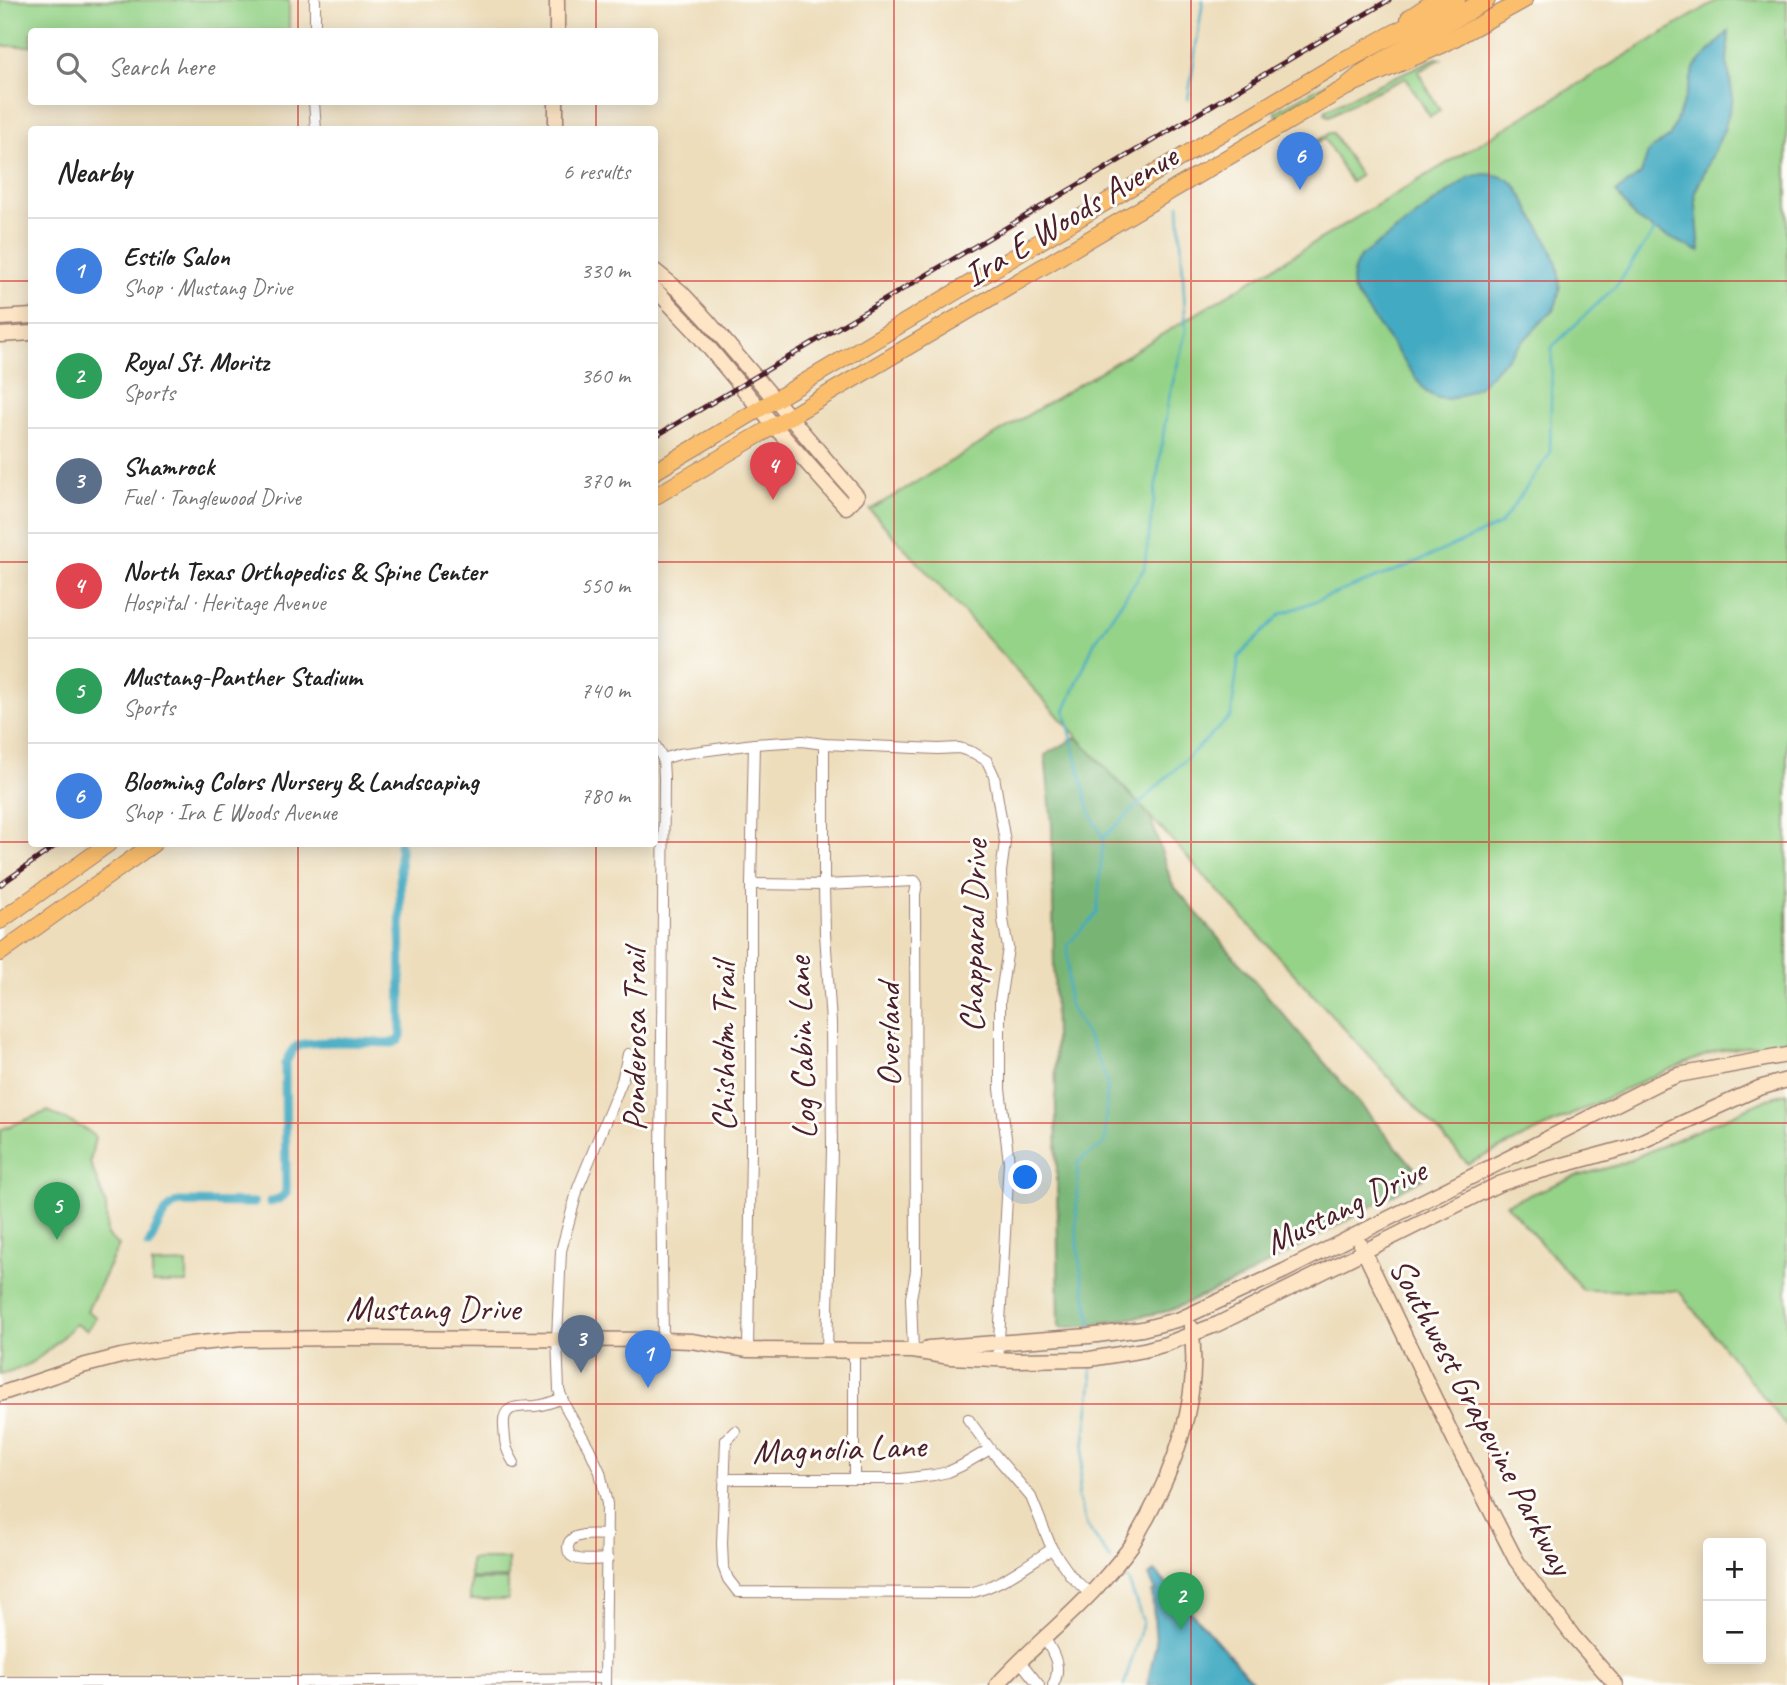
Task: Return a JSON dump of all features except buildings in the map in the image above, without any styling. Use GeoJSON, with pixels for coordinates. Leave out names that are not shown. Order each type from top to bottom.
{"type":"FeatureCollection","features":[{"type":"Feature","properties":{"kind":"highway"},"geometry":{"type":"LineString","coordinates":[[1339,64],[1456,0]]}},
{"type":"Feature","properties":{"kind":"highway"},"geometry":{"type":"LineString","coordinates":[[1348,86],[1365,72],[1486,0]]}},
{"type":"Feature","properties":{"kind":"main road"},"geometry":{"type":"LineString","coordinates":[[557,0],[557,28]]}},
{"type":"Feature","properties":{"kind":"main road","name":"Ira E Woods Avenue"},"geometry":{"type":"LineString","coordinates":[[658,470],[1339,64],[1436,0]]}},
{"type":"Feature","properties":{"kind":"main road","name":"Ira E Woods Avenue"},"geometry":{"type":"LineString","coordinates":[[658,495],[1348,86],[1442,45],[1524,0]]}},
{"type":"Feature","properties":{"kind":"main road"},"geometry":{"type":"LineString","coordinates":[[556,105],[556,126]]}},
{"type":"Feature","properties":{"kind":"main road"},"geometry":{"type":"LineString","coordinates":[[1056,231],[1051,250],[1057,260]]}},
{"type":"Feature","properties":{"kind":"main road"},"geometry":{"type":"LineString","coordinates":[[658,279],[681,292],[707,320],[857,496],[846,507],[760,410],[658,281]]}},
{"type":"Feature","properties":{"kind":"main road"},"geometry":{"type":"LineString","coordinates":[[28,316],[2,318],[3,335],[28,333]]}},
{"type":"Feature","properties":{"kind":"main road"},"geometry":{"type":"LineString","coordinates":[[0,921],[104,847]]}},
{"type":"Feature","properties":{"kind":"main road"},"geometry":{"type":"LineString","coordinates":[[0,953],[149,847]]}},
{"type":"Feature","properties":{"kind":"main road","name":"Mustang Drive"},"geometry":{"type":"LineString","coordinates":[[913,1351],[932,1347],[1089,1336],[1142,1329],[1189,1315],[1284,1271],[1678,1075],[1787,1055]]}},
{"type":"Feature","properties":{"kind":"main road","name":"Mustang Drive"},"geometry":{"type":"LineString","coordinates":[[0,1394],[91,1363],[203,1342],[263,1338],[663,1340],[691,1341],[748,1350],[913,1351],[950,1357],[1060,1361],[1090,1359],[1166,1345],[1192,1335],[1289,1290],[1499,1184],[1526,1174],[1629,1147],[1759,1088],[1787,1080]]}},
{"type":"Feature","properties":{"kind":"main road","name":"Southwest Grapevine Parkway"},"geometry":{"type":"LineString","coordinates":[[1357,1234],[1456,1443],[1516,1560],[1573,1636],[1616,1685]]}},
{"type":"Feature","properties":{"kind":"main road"},"geometry":{"type":"LineString","coordinates":[[997,1685],[1019,1660],[1045,1639],[1090,1594],[1130,1546],[1166,1480],[1179,1444],[1193,1377],[1189,1315]]}},
{"type":"Feature","properties":{"kind":"street"},"geometry":{"type":"LineString","coordinates":[[315,0],[315,28]]}},
{"type":"Feature","properties":{"kind":"street"},"geometry":{"type":"LineString","coordinates":[[314,105],[316,126]]}},
{"type":"Feature","properties":{"kind":"street","name":"Chapparal Drive"},"geometry":{"type":"LineString","coordinates":[[663,759],[679,754],[754,744],[802,741],[959,748],[974,752],[987,761],[994,776],[1006,842],[1000,872],[1008,948],[1000,1001],[1000,1089],[1009,1162],[998,1358]]}},
{"type":"Feature","properties":{"kind":"street","name":"Chisholm Trail"},"geometry":{"type":"LineString","coordinates":[[748,1350],[754,744]]}},
{"type":"Feature","properties":{"kind":"street","name":"Log Cabin Lane"},"geometry":{"type":"LineString","coordinates":[[824,744],[825,933],[831,1023],[832,1121],[827,1351]]}},
{"type":"Feature","properties":{"kind":"street","name":"Ponderosa Trail"},"geometry":{"type":"LineString","coordinates":[[658,750],[663,759],[664,778],[661,1136],[663,1340]]}},
{"type":"Feature","properties":{"kind":"street","name":"Overland"},"geometry":{"type":"LineString","coordinates":[[751,884],[824,885],[915,881],[917,884],[916,1271],[911,1298],[913,1351]]}},
{"type":"Feature","properties":{"kind":"street"},"geometry":{"type":"LineString","coordinates":[[0,1682],[606,1682],[607,1504],[600,1472],[590,1448],[559,1390],[557,1339],[561,1251],[578,1188],[622,1081],[628,1054]]}},
{"type":"Feature","properties":{"kind":"street"},"geometry":{"type":"LineString","coordinates":[[854,1351],[854,1478]]}},
{"type":"Feature","properties":{"kind":"street"},"geometry":{"type":"LineString","coordinates":[[514,1463],[505,1448],[503,1420],[506,1413],[511,1408],[537,1406],[562,1398]]}},
{"type":"Feature","properties":{"kind":"street"},"geometry":{"type":"LineString","coordinates":[[968,1419],[1031,1497],[1052,1549],[1071,1576],[1090,1594]]}},
{"type":"Feature","properties":{"kind":"street"},"geometry":{"type":"LineString","coordinates":[[734,1431],[726,1440],[722,1544],[723,1566],[728,1579],[738,1592],[969,1592],[1008,1577],[1052,1549]]}},
{"type":"Feature","properties":{"kind":"street","name":"Magnolia Lane"},"geometry":{"type":"LineString","coordinates":[[725,1479],[901,1479],[934,1475],[961,1466],[990,1449]]}},
{"type":"Feature","properties":{"kind":"street"},"geometry":{"type":"LineString","coordinates":[[608,1535],[582,1535],[572,1538],[568,1544],[568,1551],[573,1557],[608,1559]]}},
{"type":"Feature","properties":{"kind":"street"},"geometry":{"type":"LineString","coordinates":[[1045,1639],[1058,1665],[1053,1685]]}},
{"type":"Feature","properties":{"kind":"street"},"geometry":{"type":"LineString","coordinates":[[1019,1660],[1039,1685]]}},
{"type":"Feature","properties":{"kind":"green space"},"geometry":{"type":"Polygon","coordinates":[[[0,0],[289,0],[289,28],[28,28],[28,46],[0,46],[0,0]]]}},
{"type":"Feature","properties":{"kind":"green space"},"geometry":{"type":"Polygon","coordinates":[[[1718,0],[1787,0],[1787,1041],[1716,1051],[1649,1078],[1468,1164],[870,510],[1718,0]]]}},
{"type":"Feature","properties":{"kind":"green space"},"geometry":{"type":"Polygon","coordinates":[[[1412,35],[1391,52],[1278,117],[1275,112],[1412,35]]]}},
{"type":"Feature","properties":{"kind":"green space"},"geometry":{"type":"Polygon","coordinates":[[[1436,58],[1441,59],[1418,72],[1440,111],[1430,117],[1406,78],[1329,116],[1325,114],[1326,110],[1359,93],[1436,58]]]}},
{"type":"Feature","properties":{"kind":"green space"},"geometry":{"type":"Polygon","coordinates":[[[1333,133],[1360,176],[1351,182],[1325,139],[1317,141],[1333,133]]]}},
{"type":"Feature","properties":{"kind":"green space"},"geometry":{"type":"Polygon","coordinates":[[[1077,737],[1150,816],[1172,884],[1423,1178],[1239,1280],[1169,1311],[1088,1326],[1059,1328],[1052,824],[1045,755],[1077,737]]]}},
{"type":"Feature","properties":{"kind":"green space"},"geometry":{"type":"Polygon","coordinates":[[[1787,1093],[1787,1427],[1679,1291],[1583,1290],[1506,1204],[1574,1177],[1618,1165],[1787,1093]]]}},
{"type":"Feature","properties":{"kind":"green space"},"geometry":{"type":"Polygon","coordinates":[[[48,1111],[87,1130],[95,1137],[90,1162],[106,1205],[107,1236],[119,1245],[87,1311],[96,1317],[87,1330],[75,1324],[33,1362],[0,1375],[0,1130],[48,1111]]]}},
{"type":"Feature","properties":{"kind":"green space"},"geometry":{"type":"Polygon","coordinates":[[[187,1263],[187,1283],[152,1283],[152,1264],[187,1263]]]}},
{"type":"Feature","properties":{"kind":"green space"},"geometry":{"type":"Polygon","coordinates":[[[470,1559],[508,1559],[508,1578],[470,1578],[470,1559]]]}},
{"type":"Feature","properties":{"kind":"green space"},"geometry":{"type":"Polygon","coordinates":[[[470,1580],[508,1580],[508,1600],[470,1600],[470,1580]]]}},
{"type":"Feature","properties":{"kind":"water"},"geometry":{"type":"Polygon","coordinates":[[[1729,31],[1727,62],[1733,98],[1724,130],[1695,192],[1700,252],[1635,218],[1616,192],[1641,174],[1648,152],[1670,136],[1695,66],[1729,31]]]}},
{"type":"Feature","properties":{"kind":"water"},"geometry":{"type":"Polygon","coordinates":[[[1484,174],[1504,177],[1519,190],[1555,259],[1560,283],[1558,296],[1554,309],[1481,385],[1457,397],[1437,398],[1426,392],[1353,290],[1353,273],[1360,257],[1469,177],[1484,174]]]}},
{"type":"Feature","properties":{"kind":"water"},"geometry":{"type":"Polygon","coordinates":[[[1155,1571],[1256,1685],[1147,1685],[1156,1644],[1152,1592],[1156,1591],[1149,1576],[1155,1571]]]}},
{"type":"Feature","properties":{"kind":"waterway"},"geometry":{"type":"LineString","coordinates":[[1188,100],[1203,0]]}},
{"type":"Feature","properties":{"kind":"waterway"},"geometry":{"type":"LineString","coordinates":[[1103,838],[1089,810],[1065,711],[1094,643],[1144,569],[1168,402],[1186,331],[1179,204]]}},
{"type":"Feature","properties":{"kind":"waterway"},"geometry":{"type":"LineString","coordinates":[[1091,1332],[1076,1225],[1078,1162],[1105,1143],[1107,1083],[1094,1049],[1068,1002],[1068,944],[1097,913],[1103,838],[1231,716],[1239,656],[1281,614],[1405,567],[1500,525],[1550,454],[1552,347],[1616,286],[1655,230]]}},
{"type":"Feature","properties":{"kind":"waterway"},"geometry":{"type":"LineString","coordinates":[[270,1202],[286,1193],[285,1064],[292,1051],[298,1046],[315,1043],[393,1043],[399,1040],[401,1035],[400,847]]}},
{"type":"Feature","properties":{"kind":"waterway"},"geometry":{"type":"LineString","coordinates":[[149,1245],[164,1214],[179,1202],[254,1203]]}},
{"type":"Feature","properties":{"kind":"waterway"},"geometry":{"type":"LineString","coordinates":[[1091,1363],[1092,1383],[1078,1497],[1087,1526],[1111,1560]]}},
{"type":"Feature","properties":{"kind":"waterway"},"geometry":{"type":"LineString","coordinates":[[1120,1571],[1129,1582],[1143,1622],[1124,1685]]}},
{"type":"Feature","properties":{"kind":"railway"},"geometry":{"type":"LineString","coordinates":[[658,435],[1389,0]]}},
{"type":"Feature","properties":{"kind":"railway"},"geometry":{"type":"LineString","coordinates":[[0,885],[54,847]]}},
{"type":"Feature","properties":{"kind":"place","name":"Blooming Colors Nursery & Landscaping"},"geometry":{"type":"Point","coordinates":[1300,190]}},
{"type":"Feature","properties":{"kind":"place","name":"North Texas Orthopedics & Spine Center"},"geometry":{"type":"Point","coordinates":[773,500]}},
{"type":"Feature","properties":{"kind":"place","name":"Mustang-Panther Stadium"},"geometry":{"type":"Point","coordinates":[57,1240]}},
{"type":"Feature","properties":{"kind":"place","name":"Shamrock"},"geometry":{"type":"Point","coordinates":[581,1373]}},
{"type":"Feature","properties":{"kind":"place","name":"Estilo Salon"},"geometry":{"type":"Point","coordinates":[648,1388]}},
{"type":"Feature","properties":{"kind":"place","name":"Royal St. Moritz"},"geometry":{"type":"Point","coordinates":[1181,1630]}}]}
